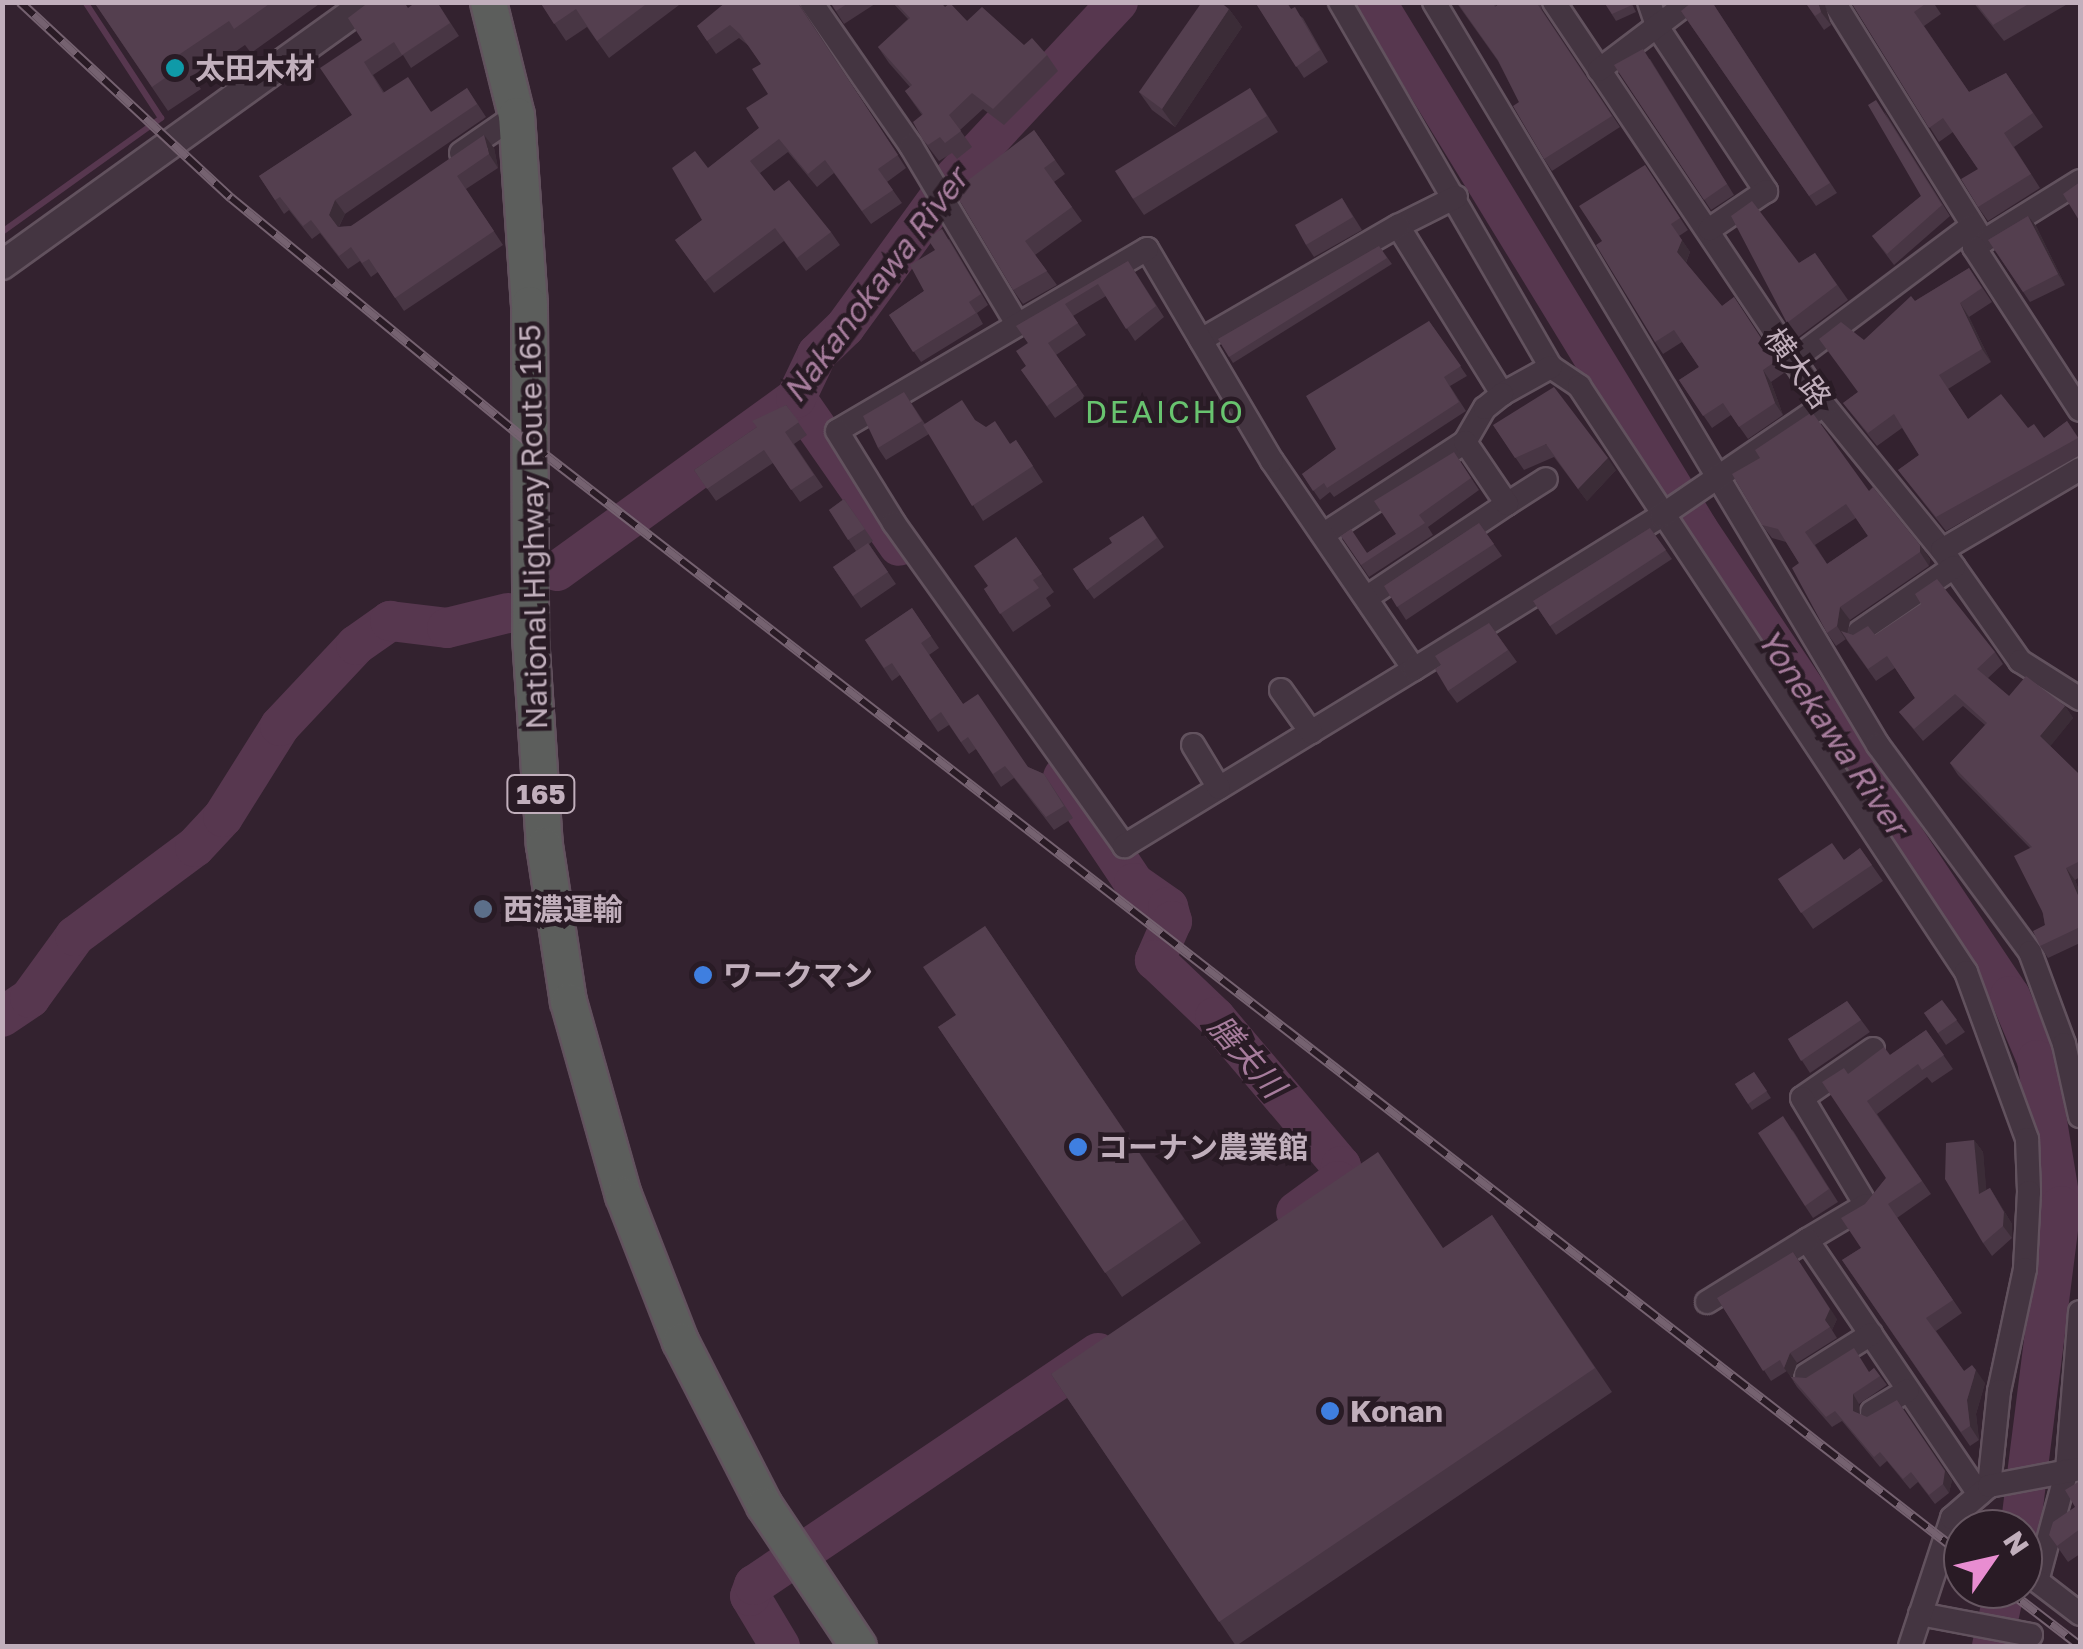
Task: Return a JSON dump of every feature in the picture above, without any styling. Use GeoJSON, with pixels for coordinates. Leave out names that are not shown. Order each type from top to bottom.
{"type":"FeatureCollection","features":[{"type":"Feature","properties":{"kind":"highway","name":"National Highway Route 165"},"geometry":{"type":"LineString","coordinates":[[488,2],[516,115],[529,304],[530,636],[544,845],[568,1001],[623,1195],[680,1341],[796,1553],[858,1646]]}},
{"type":"Feature","properties":{"kind":"street"},"geometry":{"type":"LineString","coordinates":[[2,265],[368,2]]}},
{"type":"Feature","properties":{"kind":"street"},"geometry":{"type":"LineString","coordinates":[[810,2],[932,186],[1016,324]]}},
{"type":"Feature","properties":{"kind":"street"},"geometry":{"type":"LineString","coordinates":[[1340,2],[1551,367],[1579,386],[1966,972],[2008,1076],[2027,1139],[2025,1269],[1999,1391],[1988,1488]]}},
{"type":"Feature","properties":{"kind":"street"},"geometry":{"type":"LineString","coordinates":[[1434,2],[1878,745],[2030,952],[2064,1044],[2080,1116]]}},
{"type":"Feature","properties":{"kind":"street","name":"横大路"},"geometry":{"type":"LineString","coordinates":[[1554,2],[1710,230],[1740,287],[1824,405],[1948,558],[2020,661],[2080,699]]}},
{"type":"Feature","properties":{"kind":"street"},"geometry":{"type":"LineString","coordinates":[[1648,2],[1658,28],[1766,191],[1710,230]]}},
{"type":"Feature","properties":{"kind":"street"},"geometry":{"type":"LineString","coordinates":[[1599,70],[1690,2]]}},
{"type":"Feature","properties":{"kind":"street"},"geometry":{"type":"LineString","coordinates":[[1834,2],[1978,233],[1974,247],[2080,410]]}},
{"type":"Feature","properties":{"kind":"street"},"geometry":{"type":"LineString","coordinates":[[435,170],[516,115]]}},
{"type":"Feature","properties":{"kind":"street"},"geometry":{"type":"LineString","coordinates":[[1792,361],[1978,233],[2080,181]]}},
{"type":"Feature","properties":{"kind":"street"},"geometry":{"type":"LineString","coordinates":[[1200,340],[1456,197]]}},
{"type":"Feature","properties":{"kind":"street"},"geometry":{"type":"LineString","coordinates":[[1398,226],[1502,394]]}},
{"type":"Feature","properties":{"kind":"street"},"geometry":{"type":"LineString","coordinates":[[1414,669],[1369,596],[1272,462],[1147,249],[837,431],[894,523],[1124,846],[1414,669],[1717,480],[1824,405]]}},
{"type":"Feature","properties":{"kind":"street"},"geometry":{"type":"LineString","coordinates":[[1324,534],[1465,442],[1485,408],[1551,367]]}},
{"type":"Feature","properties":{"kind":"street"},"geometry":{"type":"LineString","coordinates":[[1465,442],[1507,504]]}},
{"type":"Feature","properties":{"kind":"street"},"geometry":{"type":"LineString","coordinates":[[1860,632],[1948,558],[2080,469]]}},
{"type":"Feature","properties":{"kind":"street"},"geometry":{"type":"LineString","coordinates":[[1369,596],[1546,479]]}},
{"type":"Feature","properties":{"kind":"street"},"geometry":{"type":"LineString","coordinates":[[1281,690],[1311,732]]}},
{"type":"Feature","properties":{"kind":"street"},"geometry":{"type":"LineString","coordinates":[[1193,745],[1219,788]]}},
{"type":"Feature","properties":{"kind":"street"},"geometry":{"type":"LineString","coordinates":[[1707,1302],[1866,1205],[1802,1098],[1873,1049]]}},
{"type":"Feature","properties":{"kind":"street"},"geometry":{"type":"LineString","coordinates":[[1807,1240],[1908,1390],[1988,1488]]}},
{"type":"Feature","properties":{"kind":"street"},"geometry":{"type":"LineString","coordinates":[[2080,1312],[2068,1471],[2037,1582],[2080,1614]]}},
{"type":"Feature","properties":{"kind":"street"},"geometry":{"type":"LineString","coordinates":[[1806,1376],[1871,1334]]}},
{"type":"Feature","properties":{"kind":"street"},"geometry":{"type":"LineString","coordinates":[[1872,1412],[1908,1390]]}},
{"type":"Feature","properties":{"kind":"street"},"geometry":{"type":"LineString","coordinates":[[1910,1646],[1952,1518],[1988,1488],[2068,1471]]}},
{"type":"Feature","properties":{"kind":"street"},"geometry":{"type":"LineString","coordinates":[[1920,1614],[2032,1640]]}},
{"type":"Feature","properties":{"kind":"building","name":"太田木材"},"geometry":{"type":"Polygon","coordinates":[[[94,2],[272,2],[234,29],[229,21],[177,56],[184,65],[152,87],[94,2]]]}},
{"type":"Feature","properties":{"kind":"building"},"geometry":{"type":"Polygon","coordinates":[[[369,2],[404,2],[408,8],[416,2],[437,2],[450,23],[402,55],[394,42],[364,62],[383,93],[408,77],[431,112],[467,88],[477,104],[335,200],[329,215],[338,227],[351,226],[484,135],[489,154],[457,176],[494,231],[395,298],[369,259],[362,263],[351,247],[339,256],[311,220],[303,226],[280,197],[275,200],[259,176],[352,115],[320,68],[362,40],[348,18],[369,2]]]}},
{"type":"Feature","properties":{"kind":"building"},"geometry":{"type":"Polygon","coordinates":[[[540,2],[649,2],[597,41],[576,9],[554,24],[540,2]]]}},
{"type":"Feature","properties":{"kind":"building"},"geometry":{"type":"Polygon","coordinates":[[[726,2],[797,2],[898,155],[878,169],[893,190],[862,211],[825,160],[808,174],[779,139],[750,161],[774,191],[789,180],[831,232],[797,258],[775,228],[705,281],[675,240],[702,220],[672,168],[695,151],[708,168],[759,128],[746,108],[768,94],[752,69],[761,64],[740,34],[730,25],[707,41],[697,26],[726,2]]]}},
{"type":"Feature","properties":{"kind":"building"},"geometry":{"type":"Polygon","coordinates":[[[830,2],[850,2],[836,11],[830,2]]]}},
{"type":"Feature","properties":{"kind":"building"},"geometry":{"type":"Polygon","coordinates":[[[895,2],[940,2],[945,7],[950,3],[967,21],[982,7],[1024,45],[1032,38],[1047,55],[993,109],[972,93],[949,115],[961,131],[945,143],[940,137],[928,145],[913,122],[923,114],[905,91],[912,85],[878,47],[910,18],[895,2]]]}},
{"type":"Feature","properties":{"kind":"building"},"geometry":{"type":"Polygon","coordinates":[[[1202,2],[1220,2],[1229,9],[1162,109],[1139,92],[1202,2]]]}},
{"type":"Feature","properties":{"kind":"building"},"geometry":{"type":"Polygon","coordinates":[[[1255,2],[1286,2],[1291,9],[1295,7],[1320,50],[1296,67],[1255,2]]]}},
{"type":"Feature","properties":{"kind":"building"},"geometry":{"type":"Polygon","coordinates":[[[1457,2],[1493,2],[1495,7],[1501,2],[1536,2],[1612,116],[1544,159],[1513,106],[1519,102],[1498,60],[1457,2]]]}},
{"type":"Feature","properties":{"kind":"building"},"geometry":{"type":"Polygon","coordinates":[[[1604,2],[1630,2],[1632,5],[1612,14],[1604,2]]]}},
{"type":"Feature","properties":{"kind":"building"},"geometry":{"type":"Polygon","coordinates":[[[1692,2],[1712,2],[1830,183],[1809,196],[1681,11],[1692,2]]]}},
{"type":"Feature","properties":{"kind":"building"},"geometry":{"type":"Polygon","coordinates":[[[1805,2],[1818,2],[1821,12],[1815,16],[1805,2]]]}},
{"type":"Feature","properties":{"kind":"building"},"geometry":{"type":"Polygon","coordinates":[[[1851,2],[1928,2],[1914,12],[1969,92],[2006,73],[2033,113],[2004,133],[2031,174],[1978,207],[1961,179],[1978,169],[1943,118],[1929,128],[1851,2]]]}},
{"type":"Feature","properties":{"kind":"building"},"geometry":{"type":"Polygon","coordinates":[[[1975,2],[2032,2],[1993,25],[1975,2]]]}},
{"type":"Feature","properties":{"kind":"building"},"geometry":{"type":"Polygon","coordinates":[[[1643,49],[1727,184],[1704,200],[1614,65],[1643,49]]]}},
{"type":"Feature","properties":{"kind":"building"},"geometry":{"type":"Polygon","coordinates":[[[1250,88],[1267,116],[1133,199],[1115,171],[1250,88]]]}},
{"type":"Feature","properties":{"kind":"building"},"geometry":{"type":"Polygon","coordinates":[[[1876,100],[1942,205],[1887,254],[1872,236],[1921,196],[1868,105],[1876,100]]]}},
{"type":"Feature","properties":{"kind":"building"},"geometry":{"type":"Polygon","coordinates":[[[1034,130],[1055,160],[1044,168],[1072,207],[1025,241],[1047,271],[1013,290],[954,191],[1034,130]]]}},
{"type":"Feature","properties":{"kind":"building"},"geometry":{"type":"Polygon","coordinates":[[[1645,165],[1680,218],[1671,224],[1682,240],[1677,252],[1722,306],[1734,297],[1776,361],[1763,370],[1775,403],[1739,427],[1723,403],[1703,416],[1679,380],[1699,367],[1674,330],[1655,342],[1596,245],[1602,241],[1579,206],[1645,165]]]}},
{"type":"Feature","properties":{"kind":"building"},"geometry":{"type":"Polygon","coordinates":[[[2080,182],[2080,222],[2063,194],[2080,182]]]}},
{"type":"Feature","properties":{"kind":"building"},"geometry":{"type":"Polygon","coordinates":[[[1342,198],[1353,217],[1306,245],[1295,225],[1342,198]]]}},
{"type":"Feature","properties":{"kind":"building"},"geometry":{"type":"Polygon","coordinates":[[[1752,201],[1799,263],[1815,253],[1837,285],[1787,323],[1731,216],[1752,201]]]}},
{"type":"Feature","properties":{"kind":"building"},"geometry":{"type":"Polygon","coordinates":[[[2028,216],[2058,274],[2023,292],[1988,240],[2028,216]]]}},
{"type":"Feature","properties":{"kind":"building"},"geometry":{"type":"Polygon","coordinates":[[[942,229],[981,294],[969,302],[976,313],[913,352],[889,315],[924,291],[910,265],[935,250],[927,238],[942,229]]]}},
{"type":"Feature","properties":{"kind":"building"},"geometry":{"type":"Polygon","coordinates":[[[1379,246],[1387,258],[1229,357],[1218,339],[1379,246]]]}},
{"type":"Feature","properties":{"kind":"building"},"geometry":{"type":"Polygon","coordinates":[[[1128,261],[1156,306],[1126,329],[1098,284],[1065,304],[1078,323],[1048,343],[1077,385],[1047,406],[1021,370],[1026,366],[1016,351],[1028,343],[1016,326],[1128,261]]]}},
{"type":"Feature","properties":{"kind":"building"},"geometry":{"type":"Polygon","coordinates":[[[1969,268],[1982,288],[1960,303],[1982,349],[1939,375],[1968,419],[2001,394],[2028,428],[2034,424],[2044,438],[2067,421],[2078,438],[1936,517],[1898,470],[1919,455],[1894,414],[1868,433],[1843,403],[1858,392],[1819,339],[1841,322],[1864,340],[1911,296],[1915,301],[1969,268]]]}},
{"type":"Feature","properties":{"kind":"building"},"geometry":{"type":"Polygon","coordinates":[[[1429,321],[1461,366],[1444,377],[1459,402],[1327,488],[1324,483],[1313,491],[1302,474],[1336,449],[1306,396],[1429,321]]]}},
{"type":"Feature","properties":{"kind":"building"},"geometry":{"type":"Polygon","coordinates":[[[1554,387],[1608,458],[1578,489],[1546,444],[1515,458],[1493,425],[1554,387]]]}},
{"type":"Feature","properties":{"kind":"building"},"geometry":{"type":"Polygon","coordinates":[[[904,392],[922,421],[878,448],[863,416],[904,392]]]}},
{"type":"Feature","properties":{"kind":"building"},"geometry":{"type":"Polygon","coordinates":[[[962,400],[975,420],[986,427],[995,421],[1010,444],[1016,440],[1033,466],[972,506],[923,425],[962,400]]]}},
{"type":"Feature","properties":{"kind":"building"},"geometry":{"type":"Polygon","coordinates":[[[786,405],[799,422],[785,432],[814,475],[791,490],[764,450],[707,489],[694,470],[757,427],[752,421],[786,405]]]}},
{"type":"Feature","properties":{"kind":"building"},"geometry":{"type":"Polygon","coordinates":[[[1812,412],[1869,491],[1873,487],[1920,545],[1920,552],[1840,607],[1837,626],[1827,633],[1792,568],[1799,563],[1778,529],[1762,525],[1732,474],[1760,458],[1755,450],[1812,412]],[[1846,504],[1805,532],[1827,564],[1868,536],[1846,504]]]}},
{"type":"Feature","properties":{"kind":"building"},"geometry":{"type":"Polygon","coordinates":[[[1454,452],[1471,478],[1419,515],[1425,523],[1361,565],[1341,536],[1351,529],[1367,553],[1396,534],[1374,501],[1454,452]]]}},
{"type":"Feature","properties":{"kind":"building"},"geometry":{"type":"Polygon","coordinates":[[[844,499],[865,529],[848,540],[829,510],[844,499]]]}},
{"type":"Feature","properties":{"kind":"building"},"geometry":{"type":"Polygon","coordinates":[[[1143,516],[1157,538],[1087,590],[1073,569],[1143,516]]]}},
{"type":"Feature","properties":{"kind":"building"},"geometry":{"type":"Polygon","coordinates":[[[1479,523],[1494,544],[1397,607],[1384,586],[1479,523]]]}},
{"type":"Feature","properties":{"kind":"building"},"geometry":{"type":"Polygon","coordinates":[[[1650,528],[1666,550],[1550,626],[1533,601],[1650,528]]]}},
{"type":"Feature","properties":{"kind":"building"},"geometry":{"type":"Polygon","coordinates":[[[1016,537],[1042,574],[1033,580],[1039,588],[1000,614],[974,566],[1016,537]]]}},
{"type":"Feature","properties":{"kind":"building"},"geometry":{"type":"Polygon","coordinates":[[[868,543],[888,572],[853,596],[833,567],[868,543]]]}},
{"type":"Feature","properties":{"kind":"building"},"geometry":{"type":"Polygon","coordinates":[[[1937,579],[1995,652],[1977,669],[2009,696],[2026,676],[2065,706],[2040,736],[2080,775],[2080,861],[2066,868],[2080,900],[2080,927],[2040,946],[2033,931],[2045,925],[2043,913],[2014,856],[2032,847],[1950,763],[1987,723],[1955,694],[1914,729],[1899,712],[1915,698],[1887,656],[1868,669],[1841,631],[1853,635],[1868,626],[1875,635],[1921,604],[1915,594],[1937,579]]]}},
{"type":"Feature","properties":{"kind":"building"},"geometry":{"type":"Polygon","coordinates":[[[912,608],[931,636],[921,643],[963,704],[978,694],[1028,767],[1044,774],[1064,806],[1046,817],[1005,766],[993,774],[968,737],[961,742],[941,712],[930,720],[892,663],[884,668],[865,640],[912,608]]]}},
{"type":"Feature","properties":{"kind":"building"},"geometry":{"type":"Polygon","coordinates":[[[1489,623],[1508,650],[1448,691],[1435,669],[1441,665],[1435,656],[1489,623]]]}},
{"type":"Feature","properties":{"kind":"building"},"geometry":{"type":"Polygon","coordinates":[[[1832,843],[1844,860],[1860,848],[1872,865],[1801,913],[1778,879],[1832,843]]]}},
{"type":"Feature","properties":{"kind":"building","name":"コーナン農業館"},"geometry":{"type":"Polygon","coordinates":[[[985,926],[1184,1219],[1105,1273],[938,1027],[956,1015],[923,967],[985,926]]]}},
{"type":"Feature","properties":{"kind":"building"},"geometry":{"type":"Polygon","coordinates":[[[1942,1000],[1957,1020],[1938,1033],[1924,1013],[1942,1000]]]}},
{"type":"Feature","properties":{"kind":"building"},"geometry":{"type":"Polygon","coordinates":[[[1847,1001],[1861,1020],[1801,1061],[1788,1039],[1847,1001]]]}},
{"type":"Feature","properties":{"kind":"building"},"geometry":{"type":"Polygon","coordinates":[[[1926,1030],[1944,1055],[1922,1070],[1918,1064],[1867,1101],[1922,1181],[1888,1204],[1953,1300],[1926,1318],[1964,1371],[1972,1365],[1976,1370],[1967,1400],[1970,1426],[1961,1432],[1842,1260],[1861,1248],[1841,1218],[1865,1204],[1886,1178],[1822,1082],[1844,1068],[1848,1074],[1884,1047],[1890,1055],[1926,1030]]]}},
{"type":"Feature","properties":{"kind":"building"},"geometry":{"type":"Polygon","coordinates":[[[1754,1072],[1767,1091],[1748,1104],[1735,1084],[1754,1072]]]}},
{"type":"Feature","properties":{"kind":"building"},"geometry":{"type":"Polygon","coordinates":[[[1783,1116],[1829,1189],[1805,1206],[1758,1133],[1783,1116]]]}},
{"type":"Feature","properties":{"kind":"building"},"geometry":{"type":"Polygon","coordinates":[[[1974,1140],[1979,1194],[1990,1188],[2004,1212],[2003,1226],[1983,1243],[1945,1179],[1946,1143],[1974,1140]]]}},
{"type":"Feature","properties":{"kind":"building","name":"Konan"},"geometry":{"type":"Polygon","coordinates":[[[1378,1152],[1443,1248],[1492,1215],[1595,1368],[1219,1622],[1051,1374],[1378,1152]]]}},
{"type":"Feature","properties":{"kind":"building"},"geometry":{"type":"Polygon","coordinates":[[[1793,1252],[1830,1309],[1825,1320],[1830,1327],[1790,1353],[1784,1368],[1780,1360],[1763,1371],[1717,1298],[1793,1252]]]}},
{"type":"Feature","properties":{"kind":"building"},"geometry":{"type":"Polygon","coordinates":[[[1854,1348],[1869,1372],[1874,1368],[1880,1376],[1853,1394],[1853,1411],[1867,1417],[1897,1400],[1945,1471],[1943,1484],[1929,1495],[1911,1472],[1903,1479],[1880,1452],[1874,1457],[1835,1411],[1826,1417],[1791,1377],[1806,1378],[1854,1348]]]}},
{"type":"Feature","properties":{"kind":"building"},"geometry":{"type":"Polygon","coordinates":[[[2080,1481],[2080,1529],[2057,1546],[2049,1535],[2053,1522],[2075,1507],[2065,1490],[2080,1481]]]}},
{"type":"Feature","properties":{"kind":"waterway"},"geometry":{"type":"LineString","coordinates":[[2,232],[161,118],[85,2]]}},
{"type":"Feature","properties":{"kind":"waterway","name":"Nakanokawa River"},"geometry":{"type":"LineString","coordinates":[[557,571],[796,398],[817,354],[845,327],[951,181],[1118,2]]}},
{"type":"Feature","properties":{"kind":"waterway","name":"Yonekawa River"},"geometry":{"type":"LineString","coordinates":[[1376,2],[1698,529],[2010,996],[2037,1060],[2061,1206],[2023,1509]]}},
{"type":"Feature","properties":{"kind":"waterway","name":"膳夫川"},"geometry":{"type":"LineString","coordinates":[[796,398],[899,546]]}},
{"type":"Feature","properties":{"kind":"waterway","name":"Nakanokawa River"},"geometry":{"type":"LineString","coordinates":[[2,1017],[30,998],[75,936],[195,847],[223,817],[280,726],[356,645],[390,621],[447,628],[508,613]]}},
{"type":"Feature","properties":{"kind":"waterway","name":"膳夫川"},"geometry":{"type":"LineString","coordinates":[[1063,777],[1134,883],[1168,907],[1172,921],[1155,960],[1215,1017],[1341,1166],[1338,1181],[1296,1212]]}},
{"type":"Feature","properties":{"kind":"waterway","name":"膳夫川"},"geometry":{"type":"LineString","coordinates":[[780,1646],[750,1596],[754,1585],[1098,1353]]}},
{"type":"Feature","properties":{"kind":"waterway","name":"Yonekawa River"},"geometry":{"type":"LineString","coordinates":[[1992,1646],[2000,1609]]}},
{"type":"Feature","properties":{"kind":"railway"},"geometry":{"type":"LineString","coordinates":[[20,2],[231,198],[531,444],[1943,1539]]}},
{"type":"Feature","properties":{"kind":"railway"},"geometry":{"type":"LineString","coordinates":[[2032,1609],[2080,1646]]}},
{"type":"Feature","properties":{"kind":"place","name":"太田木材"},"geometry":{"type":"Point","coordinates":[175,68]}},
{"type":"Feature","properties":{"kind":"place","name":"西濃運輸"},"geometry":{"type":"Point","coordinates":[483,909]}},
{"type":"Feature","properties":{"kind":"place","name":"ワークマン"},"geometry":{"type":"Point","coordinates":[703,975]}},
{"type":"Feature","properties":{"kind":"place","name":"コーナン農業館"},"geometry":{"type":"Point","coordinates":[1078,1147]}},
{"type":"Feature","properties":{"kind":"place","name":"Konan"},"geometry":{"type":"Point","coordinates":[1330,1411]}},
{"type":"Feature","properties":{"kind":"district","name":"DEAICHO"},"geometry":{"type":"Point","coordinates":[1165,411]}}]}
